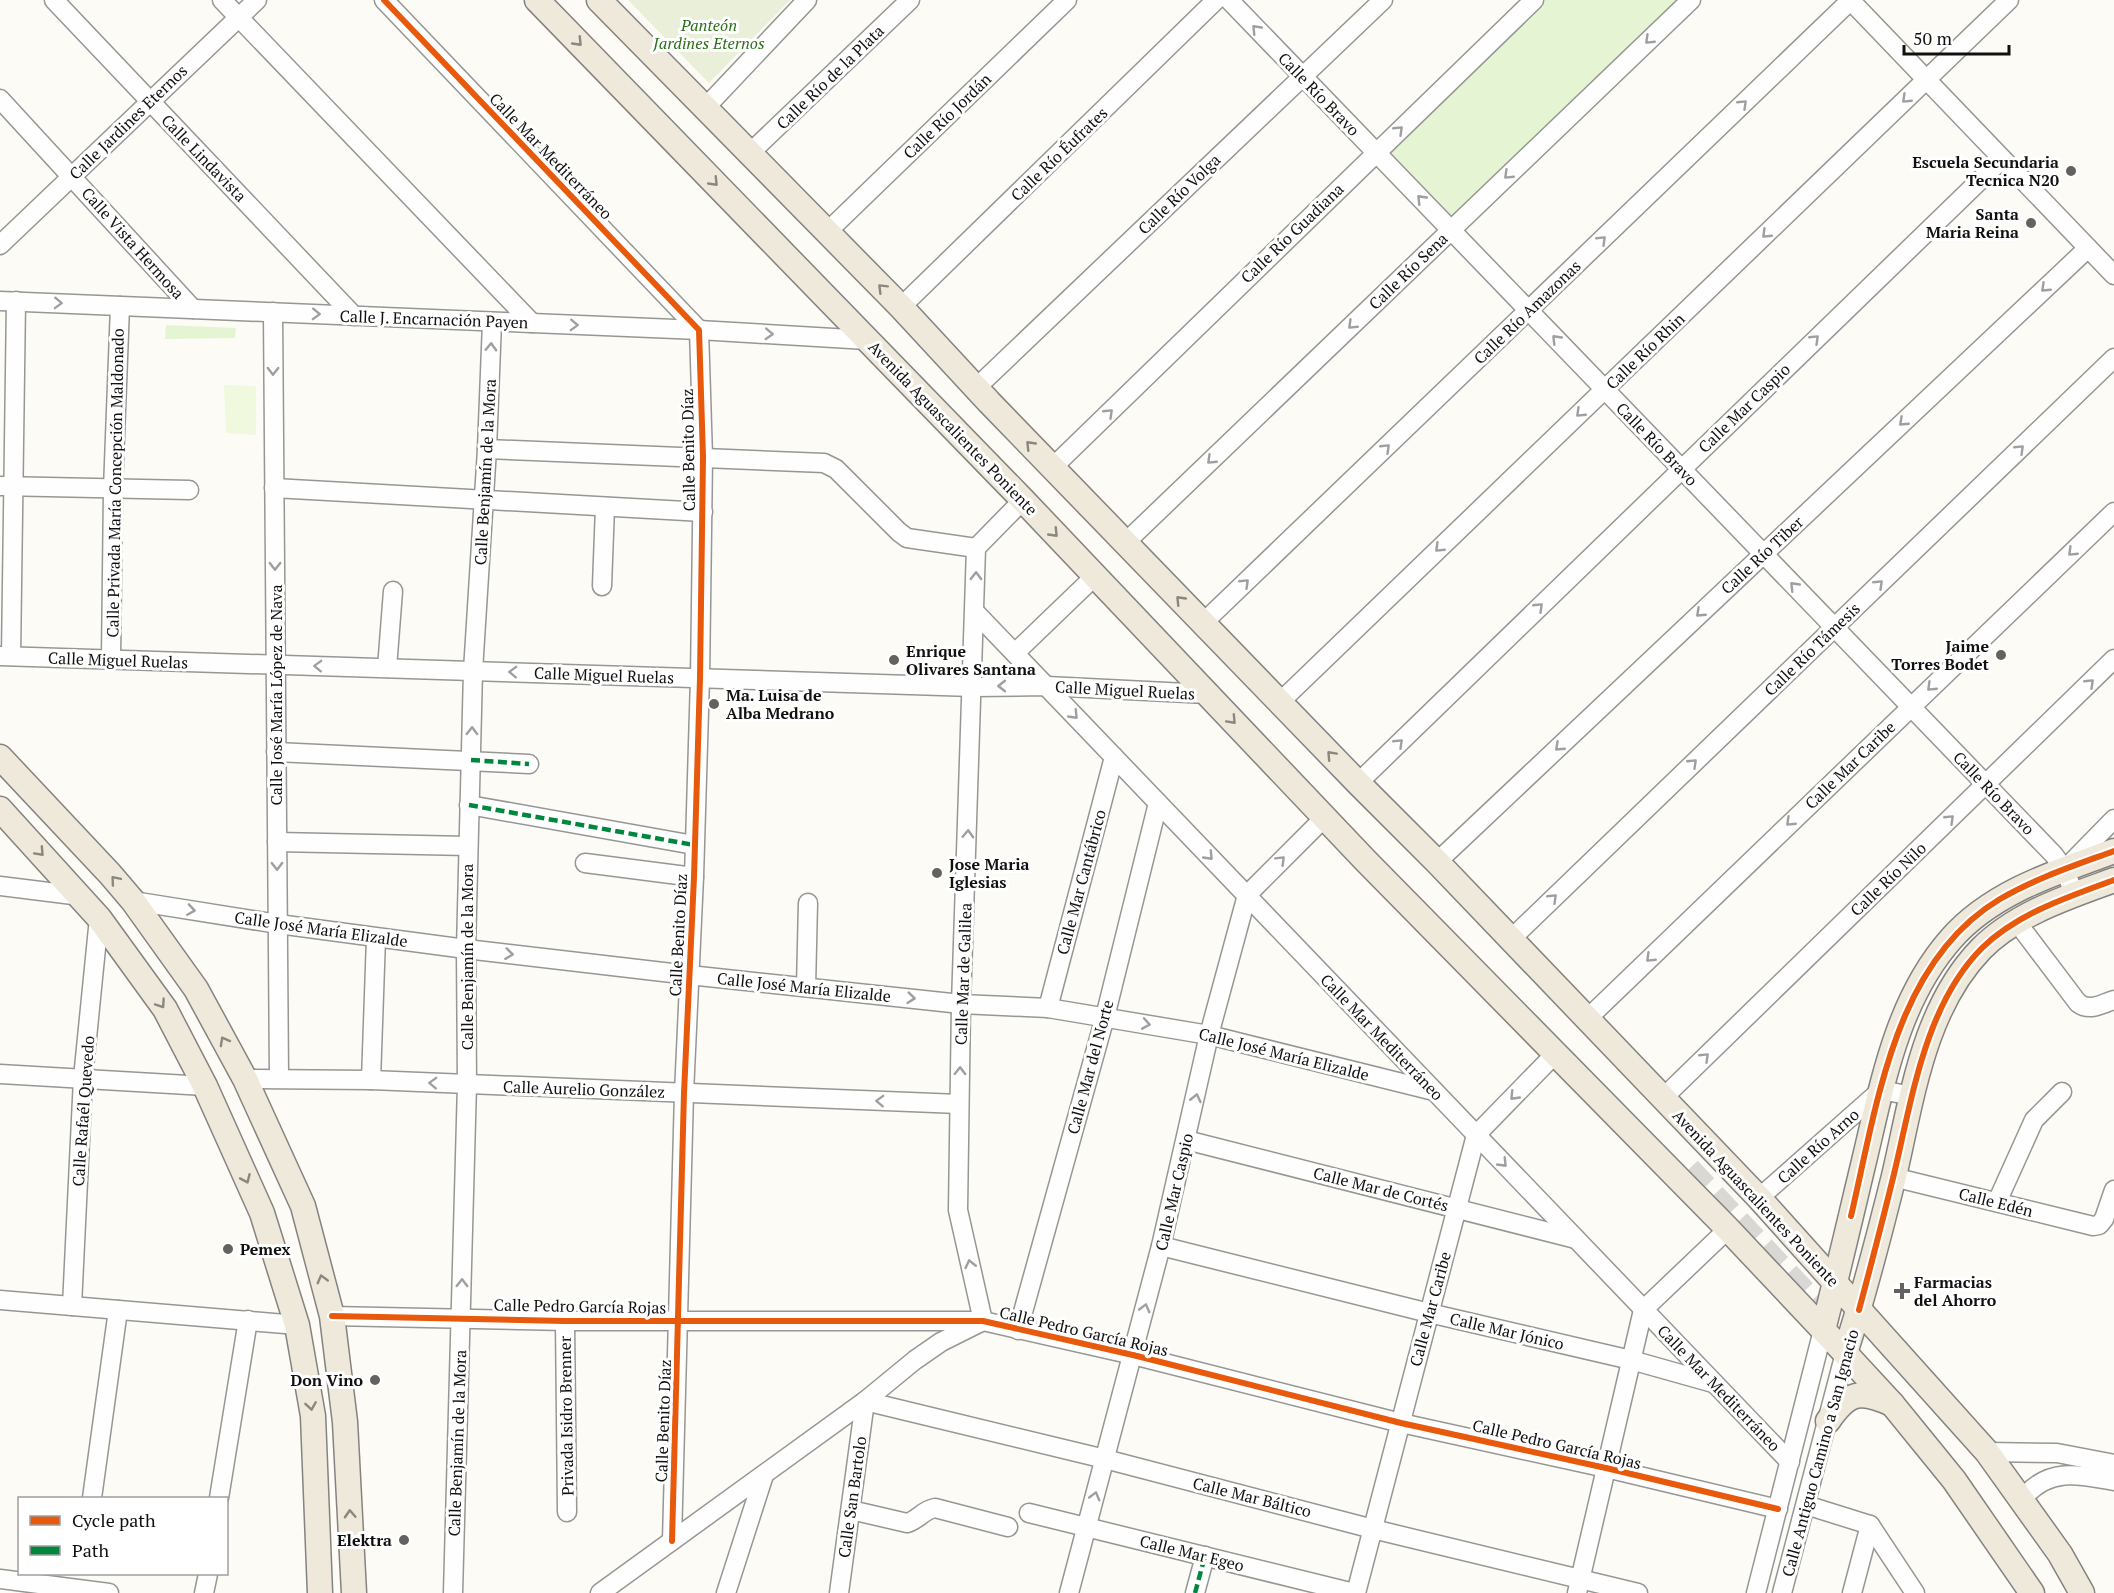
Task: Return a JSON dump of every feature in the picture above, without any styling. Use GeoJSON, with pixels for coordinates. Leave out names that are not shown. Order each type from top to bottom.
{"type":"FeatureCollection","features":[{"type":"Feature","properties":{"kind":"main road","name":"Avenida Aguascalientes Poniente"},"geometry":{"type":"LineString","coordinates":[[537,0],[1023,500],[1324,818],[1728,1229],[1845,1353],[1876,1378],[1965,1470],[2003,1519],[2050,1593]]}},
{"type":"Feature","properties":{"kind":"main road","name":"Avenida Aguascalientes Poniente"},"geometry":{"type":"LineString","coordinates":[[599,0],[901,307],[1052,468],[1511,939],[1759,1198],[1801,1253]]}},
{"type":"Feature","properties":{"kind":"main road"},"geometry":{"type":"LineString","coordinates":[[0,757],[133,901],[196,989],[245,1079],[303,1206],[332,1316],[345,1422],[354,1593]]}},
{"type":"Feature","properties":{"kind":"main road"},"geometry":{"type":"LineString","coordinates":[[0,809],[81,896],[165,1009],[205,1086],[262,1213],[297,1325],[313,1416],[321,1593]]}},
{"type":"Feature","properties":{"kind":"main road","name":"Avenida Aguascalientes Poniente"},"geometry":{"type":"LineString","coordinates":[[1401,827],[1405,845],[1801,1253],[1835,1283],[1898,1353],[2026,1504],[2060,1554],[2082,1593]]}},
{"type":"Feature","properties":{"kind":"main road","name":"Calle Antiguo Camino a San Ignacio"},"geometry":{"type":"LineString","coordinates":[[1823,1330],[1881,1090],[1898,1030],[1933,962],[1952,938],[1998,900],[2064,869],[2114,851]]}},
{"type":"Feature","properties":{"kind":"main road","name":"Avenida Aguascalientes Poniente"},"geometry":{"type":"LineString","coordinates":[[1365,860],[1384,867],[1689,1169]]}},
{"type":"Feature","properties":{"kind":"main road","name":"Calle Antiguo Camino a San Ignacio"},"geometry":{"type":"LineString","coordinates":[[1845,1353],[1859,1310],[1912,1096],[1938,1013],[1959,978],[1981,949],[2016,921],[2075,894],[2114,880]]}},
{"type":"Feature","properties":{"kind":"main road"},"geometry":{"type":"LineString","coordinates":[[1775,1279],[1792,1282],[1800,1278],[1805,1271],[1801,1253]]}},
{"type":"Feature","properties":{"kind":"main road"},"geometry":{"type":"LineString","coordinates":[[1876,1378],[1872,1364],[1880,1358],[1898,1353]]}},
{"type":"Feature","properties":{"kind":"main road","name":"Avenida Aguascalientes Poniente"},"geometry":{"type":"LineString","coordinates":[[1876,1378],[1893,1405],[1954,1480],[2032,1593]]}},
{"type":"Feature","properties":{"kind":"main road"},"geometry":{"type":"LineString","coordinates":[[1828,1421],[1845,1400],[1856,1395],[1876,1396],[1893,1405]]}},
{"type":"Feature","properties":{"kind":"main road","name":"Avenida Aguascalientes Poniente"},"geometry":{"type":"LineString","coordinates":[[1988,1461],[2069,1593]]}},
{"type":"Feature","properties":{"kind":"street","name":"Calle Lindavista"},"geometry":{"type":"LineString","coordinates":[[54,0],[354,316]]}},
{"type":"Feature","properties":{"kind":"street"},"geometry":{"type":"LineString","coordinates":[[222,0],[532,323]]}},
{"type":"Feature","properties":{"kind":"street","name":"Calle Jardines Eternos"},"geometry":{"type":"LineString","coordinates":[[0,245],[257,0]]}},
{"type":"Feature","properties":{"kind":"street","name":"Calle Mar Mediterráneo"},"geometry":{"type":"LineString","coordinates":[[384,0],[699,330]]}},
{"type":"Feature","properties":{"kind":"street"},"geometry":{"type":"LineString","coordinates":[[705,108],[807,0]]}},
{"type":"Feature","properties":{"kind":"street","name":"Calle Río de la Plata"},"geometry":{"type":"LineString","coordinates":[[750,153],[910,0]]}},
{"type":"Feature","properties":{"kind":"street","name":"Calle Río Jordán"},"geometry":{"type":"LineString","coordinates":[[827,232],[1067,0]]}},
{"type":"Feature","properties":{"kind":"street","name":"Calle Río Éufrates"},"geometry":{"type":"LineString","coordinates":[[901,307],[1216,0]]}},
{"type":"Feature","properties":{"kind":"street","name":"Calle Río Bravo"},"geometry":{"type":"LineString","coordinates":[[1228,0],[2054,855],[2064,869],[2075,894]]}},
{"type":"Feature","properties":{"kind":"street","name":"Calle Río Volga"},"geometry":{"type":"LineString","coordinates":[[976,388],[1383,0]]}},
{"type":"Feature","properties":{"kind":"street","name":"Calle Río Guadiana"},"geometry":{"type":"LineString","coordinates":[[1052,468],[1534,0]]}},
{"type":"Feature","properties":{"kind":"street","name":"Calle Río Sena"},"geometry":{"type":"LineString","coordinates":[[1125,543],[1691,0]]}},
{"type":"Feature","properties":{"kind":"street"},"geometry":{"type":"LineString","coordinates":[[1850,0],[2114,275]]}},
{"type":"Feature","properties":{"kind":"street","name":"Calle Río Amazonas"},"geometry":{"type":"LineString","coordinates":[[1203,623],[1850,0]]}},
{"type":"Feature","properties":{"kind":"street","name":"Calle Río Rhin"},"geometry":{"type":"LineString","coordinates":[[1280,702],[2009,0]]}},
{"type":"Feature","properties":{"kind":"street","name":"Calle Vista Hermosa"},"geometry":{"type":"LineString","coordinates":[[0,99],[193,309]]}},
{"type":"Feature","properties":{"kind":"street","name":"Calle Mar Caspio"},"geometry":{"type":"LineString","coordinates":[[1358,783],[2002,159]]}},
{"type":"Feature","properties":{"kind":"street","name":"Calle Río Tiber"},"geometry":{"type":"LineString","coordinates":[[1437,862],[2088,248]]}},
{"type":"Feature","properties":{"kind":"street"},"geometry":{"type":"LineString","coordinates":[[6,656],[8,302]]}},
{"type":"Feature","properties":{"kind":"street","name":"Calle J. Encarnación Payen"},"geometry":{"type":"LineString","coordinates":[[8,302],[699,330],[867,340]]}},
{"type":"Feature","properties":{"kind":"street","name":"Calle Privada María Concepción Maldonado"},"geometry":{"type":"LineString","coordinates":[[111,659],[113,489],[120,306]]}},
{"type":"Feature","properties":{"kind":"street","name":"Calle José María López de Nava"},"geometry":{"type":"LineString","coordinates":[[273,312],[279,1078]]}},
{"type":"Feature","properties":{"kind":"street","name":"Calle Benjamín de la Mora"},"geometry":{"type":"LineString","coordinates":[[453,1593],[467,1084],[468,846],[474,671],[492,322]]}},
{"type":"Feature","properties":{"kind":"street","name":"Calle Benito Díaz"},"geometry":{"type":"LineString","coordinates":[[672,1541],[684,1093],[700,678],[703,457],[699,330]]}},
{"type":"Feature","properties":{"kind":"street","name":"Calle Río Támesis"},"geometry":{"type":"LineString","coordinates":[[1511,939],[2114,358]]}},
{"type":"Feature","properties":{"kind":"street"},"geometry":{"type":"LineString","coordinates":[[487,449],[824,463],[836,469],[907,538],[976,548],[1023,500]]}},
{"type":"Feature","properties":{"kind":"street"},"geometry":{"type":"LineString","coordinates":[[7,487],[189,490]]}},
{"type":"Feature","properties":{"kind":"street"},"geometry":{"type":"LineString","coordinates":[[274,488],[703,512]]}},
{"type":"Feature","properties":{"kind":"street"},"geometry":{"type":"LineString","coordinates":[[603,586],[605,507]]}},
{"type":"Feature","properties":{"kind":"street","name":"Calle Mar Caribe"},"geometry":{"type":"LineString","coordinates":[[1587,1019],[2114,512]]}},
{"type":"Feature","properties":{"kind":"street","name":"Calle Mar de Galilea"},"geometry":{"type":"LineString","coordinates":[[976,548],[961,1004],[958,1210],[983,1322]]}},
{"type":"Feature","properties":{"kind":"street"},"geometry":{"type":"LineString","coordinates":[[1015,653],[1095,576]]}},
{"type":"Feature","properties":{"kind":"street"},"geometry":{"type":"LineString","coordinates":[[387,668],[393,591]]}},
{"type":"Feature","properties":{"kind":"street","name":"Calle Mar Mediterráneo"},"geometry":{"type":"LineString","coordinates":[[975,612],[1790,1462]]}},
{"type":"Feature","properties":{"kind":"street","name":"Calle Miguel Ruelas"},"geometry":{"type":"LineString","coordinates":[[6,656],[973,687],[1047,686],[1207,694]]}},
{"type":"Feature","properties":{"kind":"street","name":"Calle Río Nilo"},"geometry":{"type":"LineString","coordinates":[[1663,1098],[2114,659]]}},
{"type":"Feature","properties":{"kind":"street"},"geometry":{"type":"LineString","coordinates":[[276,752],[529,764]]}},
{"type":"Feature","properties":{"kind":"street","name":"Calle Mar Cantábrico"},"geometry":{"type":"LineString","coordinates":[[1048,1008],[1114,757]]}},
{"type":"Feature","properties":{"kind":"street","name":"Calle Mar del Norte"},"geometry":{"type":"LineString","coordinates":[[1018,1330],[1105,1017],[1158,803]]}},
{"type":"Feature","properties":{"kind":"street"},"geometry":{"type":"LineString","coordinates":[[470,806],[694,846]]}},
{"type":"Feature","properties":{"kind":"street"},"geometry":{"type":"LineString","coordinates":[[1246,895],[1324,818]]}},
{"type":"Feature","properties":{"kind":"street"},"geometry":{"type":"LineString","coordinates":[[2064,869],[2114,819]]}},
{"type":"Feature","properties":{"kind":"street"},"geometry":{"type":"LineString","coordinates":[[277,842],[468,846]]}},
{"type":"Feature","properties":{"kind":"street"},"geometry":{"type":"LineString","coordinates":[[585,863],[694,877]]}},
{"type":"Feature","properties":{"kind":"street"},"geometry":{"type":"LineString","coordinates":[[0,886],[81,896]]}},
{"type":"Feature","properties":{"kind":"street","name":"Calle Mar Caspio"},"geometry":{"type":"LineString","coordinates":[[1069,1593],[1161,1246],[1209,1035],[1246,895]]}},
{"type":"Feature","properties":{"kind":"street","name":"Calle José María Elizalde"},"geometry":{"type":"LineString","coordinates":[[133,901],[278,924],[466,949],[961,1004],[1048,1008],[1209,1035],[1434,1091]]}},
{"type":"Feature","properties":{"kind":"street"},"geometry":{"type":"LineString","coordinates":[[806,987],[808,903]]}},
{"type":"Feature","properties":{"kind":"street","name":"Calle Rafaél Quevedo"},"geometry":{"type":"LineString","coordinates":[[72,1306],[83,1078],[99,918]]}},
{"type":"Feature","properties":{"kind":"street"},"geometry":{"type":"LineString","coordinates":[[2016,921],[2078,1003],[2085,1008],[2093,1008],[2114,1000]]}},
{"type":"Feature","properties":{"kind":"street"},"geometry":{"type":"LineString","coordinates":[[371,1080],[376,938]]}},
{"type":"Feature","properties":{"kind":"street","name":"Calle Mar Caribe"},"geometry":{"type":"LineString","coordinates":[[1355,1593],[1476,1135],[1555,1054]]}},
{"type":"Feature","properties":{"kind":"street"},"geometry":{"type":"LineString","coordinates":[[0,1074],[205,1086]]}},
{"type":"Feature","properties":{"kind":"street","name":"Calle Aurelio González"},"geometry":{"type":"LineString","coordinates":[[245,1079],[371,1080],[959,1104]]}},
{"type":"Feature","properties":{"kind":"street"},"geometry":{"type":"LineString","coordinates":[[1881,1090],[1912,1096]]}},
{"type":"Feature","properties":{"kind":"street","name":"Calle Río Arno"},"geometry":{"type":"LineString","coordinates":[[1759,1198],[1881,1090]]}},
{"type":"Feature","properties":{"kind":"street"},"geometry":{"type":"LineString","coordinates":[[1997,1202],[2034,1120],[2062,1092]]}},
{"type":"Feature","properties":{"kind":"street","name":"Calle Mar de Cortés"},"geometry":{"type":"LineString","coordinates":[[1186,1140],[1576,1239]]}},
{"type":"Feature","properties":{"kind":"street","name":"Calle Edén"},"geometry":{"type":"LineString","coordinates":[[1893,1177],[2092,1226],[2099,1225],[2104,1219],[2114,1190]]}},
{"type":"Feature","properties":{"kind":"street"},"geometry":{"type":"LineString","coordinates":[[1578,1586],[1643,1310],[1728,1229]]}},
{"type":"Feature","properties":{"kind":"street","name":"Calle Mar Jónico"},"geometry":{"type":"LineString","coordinates":[[1161,1246],[1631,1360],[1714,1383]]}},
{"type":"Feature","properties":{"kind":"street"},"geometry":{"type":"LineString","coordinates":[[0,1304],[72,1306],[297,1325]]}},
{"type":"Feature","properties":{"kind":"street"},"geometry":{"type":"LineString","coordinates":[[92,1497],[118,1310]]}},
{"type":"Feature","properties":{"kind":"street","name":"Calle Pedro García Rojas"},"geometry":{"type":"LineString","coordinates":[[332,1316],[565,1321],[983,1322],[1133,1355],[1401,1423],[1778,1509]]}},
{"type":"Feature","properties":{"kind":"street"},"geometry":{"type":"LineString","coordinates":[[219,1497],[248,1320]]}},
{"type":"Feature","properties":{"kind":"street","name":"Privada Isidro Brenner"},"geometry":{"type":"LineString","coordinates":[[565,1321],[567,1512]]}},
{"type":"Feature","properties":{"kind":"street"},"geometry":{"type":"LineString","coordinates":[[600,1593],[865,1401],[915,1360],[941,1342],[983,1322]]}},
{"type":"Feature","properties":{"kind":"street","name":"Calle Antiguo Camino a San Ignacio"},"geometry":{"type":"LineString","coordinates":[[1756,1593],[1823,1330]]}},
{"type":"Feature","properties":{"kind":"street","name":"Calle Antiguo Camino a San Ignacio"},"geometry":{"type":"LineString","coordinates":[[1782,1593],[1845,1353]]}},
{"type":"Feature","properties":{"kind":"street","name":"Calle Mar Báltico"},"geometry":{"type":"LineString","coordinates":[[865,1401],[1373,1529],[1578,1586],[1638,1593]]}},
{"type":"Feature","properties":{"kind":"street","name":"Calle San Bartolo"},"geometry":{"type":"LineString","coordinates":[[839,1593],[865,1401]]}},
{"type":"Feature","properties":{"kind":"street"},"geometry":{"type":"LineString","coordinates":[[1988,1461],[2057,1453],[2114,1464]]}},
{"type":"Feature","properties":{"kind":"street"},"geometry":{"type":"LineString","coordinates":[[726,1593],[764,1475]]}},
{"type":"Feature","properties":{"kind":"street"},"geometry":{"type":"LineString","coordinates":[[2026,1504],[2026,1494],[2037,1483],[2056,1476],[2085,1476],[2114,1481]]}},
{"type":"Feature","properties":{"kind":"street"},"geometry":{"type":"LineString","coordinates":[[1806,1505],[1870,1525],[1915,1593]]}},
{"type":"Feature","properties":{"kind":"street"},"geometry":{"type":"LineString","coordinates":[[851,1510],[907,1523],[915,1521],[928,1509],[935,1508],[1008,1527]]}},
{"type":"Feature","properties":{"kind":"street","name":"Calle Mar Egeo"},"geometry":{"type":"LineString","coordinates":[[1029,1513],[1355,1593]]}},
{"type":"Feature","properties":{"kind":"street"},"geometry":{"type":"LineString","coordinates":[[1852,1593],[1870,1525]]}},
{"type":"Feature","properties":{"kind":"street"},"geometry":{"type":"LineString","coordinates":[[1195,1593],[1205,1556]]}},
{"type":"Feature","properties":{"kind":"street"},"geometry":{"type":"LineString","coordinates":[[204,1593],[208,1575]]}},
{"type":"Feature","properties":{"kind":"street"},"geometry":{"type":"LineString","coordinates":[[0,1579],[80,1581],[109,1593]]}},
{"type":"Feature","properties":{"kind":"green space","name":"Panteón Jardines Eternos"},"geometry":{"type":"Polygon","coordinates":[[[628,0],[790,0],[709,83],[628,0]]]}},
{"type":"Feature","properties":{"kind":"green space"},"geometry":{"type":"Polygon","coordinates":[[[1545,0],[1679,0],[1455,219],[1388,149],[1545,0]]]}},
{"type":"Feature","properties":{"kind":"green space"},"geometry":{"type":"Polygon","coordinates":[[[166,325],[236,328],[235,338],[165,339],[166,325]]]}},
{"type":"Feature","properties":{"kind":"green space"},"geometry":{"type":"Polygon","coordinates":[[[224,385],[256,386],[256,435],[226,433],[224,385]]]}},
{"type":"Feature","properties":{"kind":"tunnel"},"geometry":{"type":"LineString","coordinates":[[1689,1169],[1815,1303]]}},
{"type":"Feature","properties":{"kind":"marked path"},"geometry":{"type":"LineString","coordinates":[[471,760],[529,764]]}},
{"type":"Feature","properties":{"kind":"marked path"},"geometry":{"type":"LineString","coordinates":[[469,805],[694,845]]}},
{"type":"Feature","properties":{"kind":"marked path"},"geometry":{"type":"LineString","coordinates":[[1195,1593],[1205,1556]]}},
{"type":"Feature","properties":{"kind":"cycle path"},"geometry":{"type":"LineString","coordinates":[[384,0],[699,330],[703,457],[700,678],[684,1093],[672,1541]]}},
{"type":"Feature","properties":{"kind":"cycle path"},"geometry":{"type":"LineString","coordinates":[[1851,1216],[1870,1129],[1896,1040],[1913,998],[1936,960],[1964,926],[2000,899],[2042,878],[2114,851]]}},
{"type":"Feature","properties":{"kind":"cycle path"},"geometry":{"type":"LineString","coordinates":[[1859,1310],[1923,1054],[1947,997],[1963,971],[1982,948],[2011,925],[2044,907],[2114,880]]}},
{"type":"Feature","properties":{"kind":"cycle path"},"geometry":{"type":"LineString","coordinates":[[332,1316],[565,1321],[983,1321],[1133,1355],[1401,1423],[1778,1509]]}},
{"type":"Feature","properties":{"kind":"place","name":"Escuela Secundaria Tecnica N20"},"geometry":{"type":"Point","coordinates":[2071,171]}},
{"type":"Feature","properties":{"kind":"place","name":"Santa Maria Reina"},"geometry":{"type":"Point","coordinates":[2031,223]}},
{"type":"Feature","properties":{"kind":"place","name":"Jaime Torres Bodet"},"geometry":{"type":"Point","coordinates":[2001,655]}},
{"type":"Feature","properties":{"kind":"place","name":"Enrique Olivares Santana"},"geometry":{"type":"Point","coordinates":[894,660]}},
{"type":"Feature","properties":{"kind":"place","name":"Ma. Luisa de Alba Medrano"},"geometry":{"type":"Point","coordinates":[714,704]}},
{"type":"Feature","properties":{"kind":"place","name":"Jose Maria Iglesias"},"geometry":{"type":"Point","coordinates":[937,873]}},
{"type":"Feature","properties":{"kind":"place","name":"Pemex"},"geometry":{"type":"Point","coordinates":[228,1249]}},
{"type":"Feature","properties":{"kind":"place","name":"Farmacias del Ahorro"},"geometry":{"type":"Point","coordinates":[1902,1291]}},
{"type":"Feature","properties":{"kind":"place","name":"Don Vino"},"geometry":{"type":"Point","coordinates":[375,1380]}},
{"type":"Feature","properties":{"kind":"place","name":"Elektra"},"geometry":{"type":"Point","coordinates":[404,1540]}}]}
